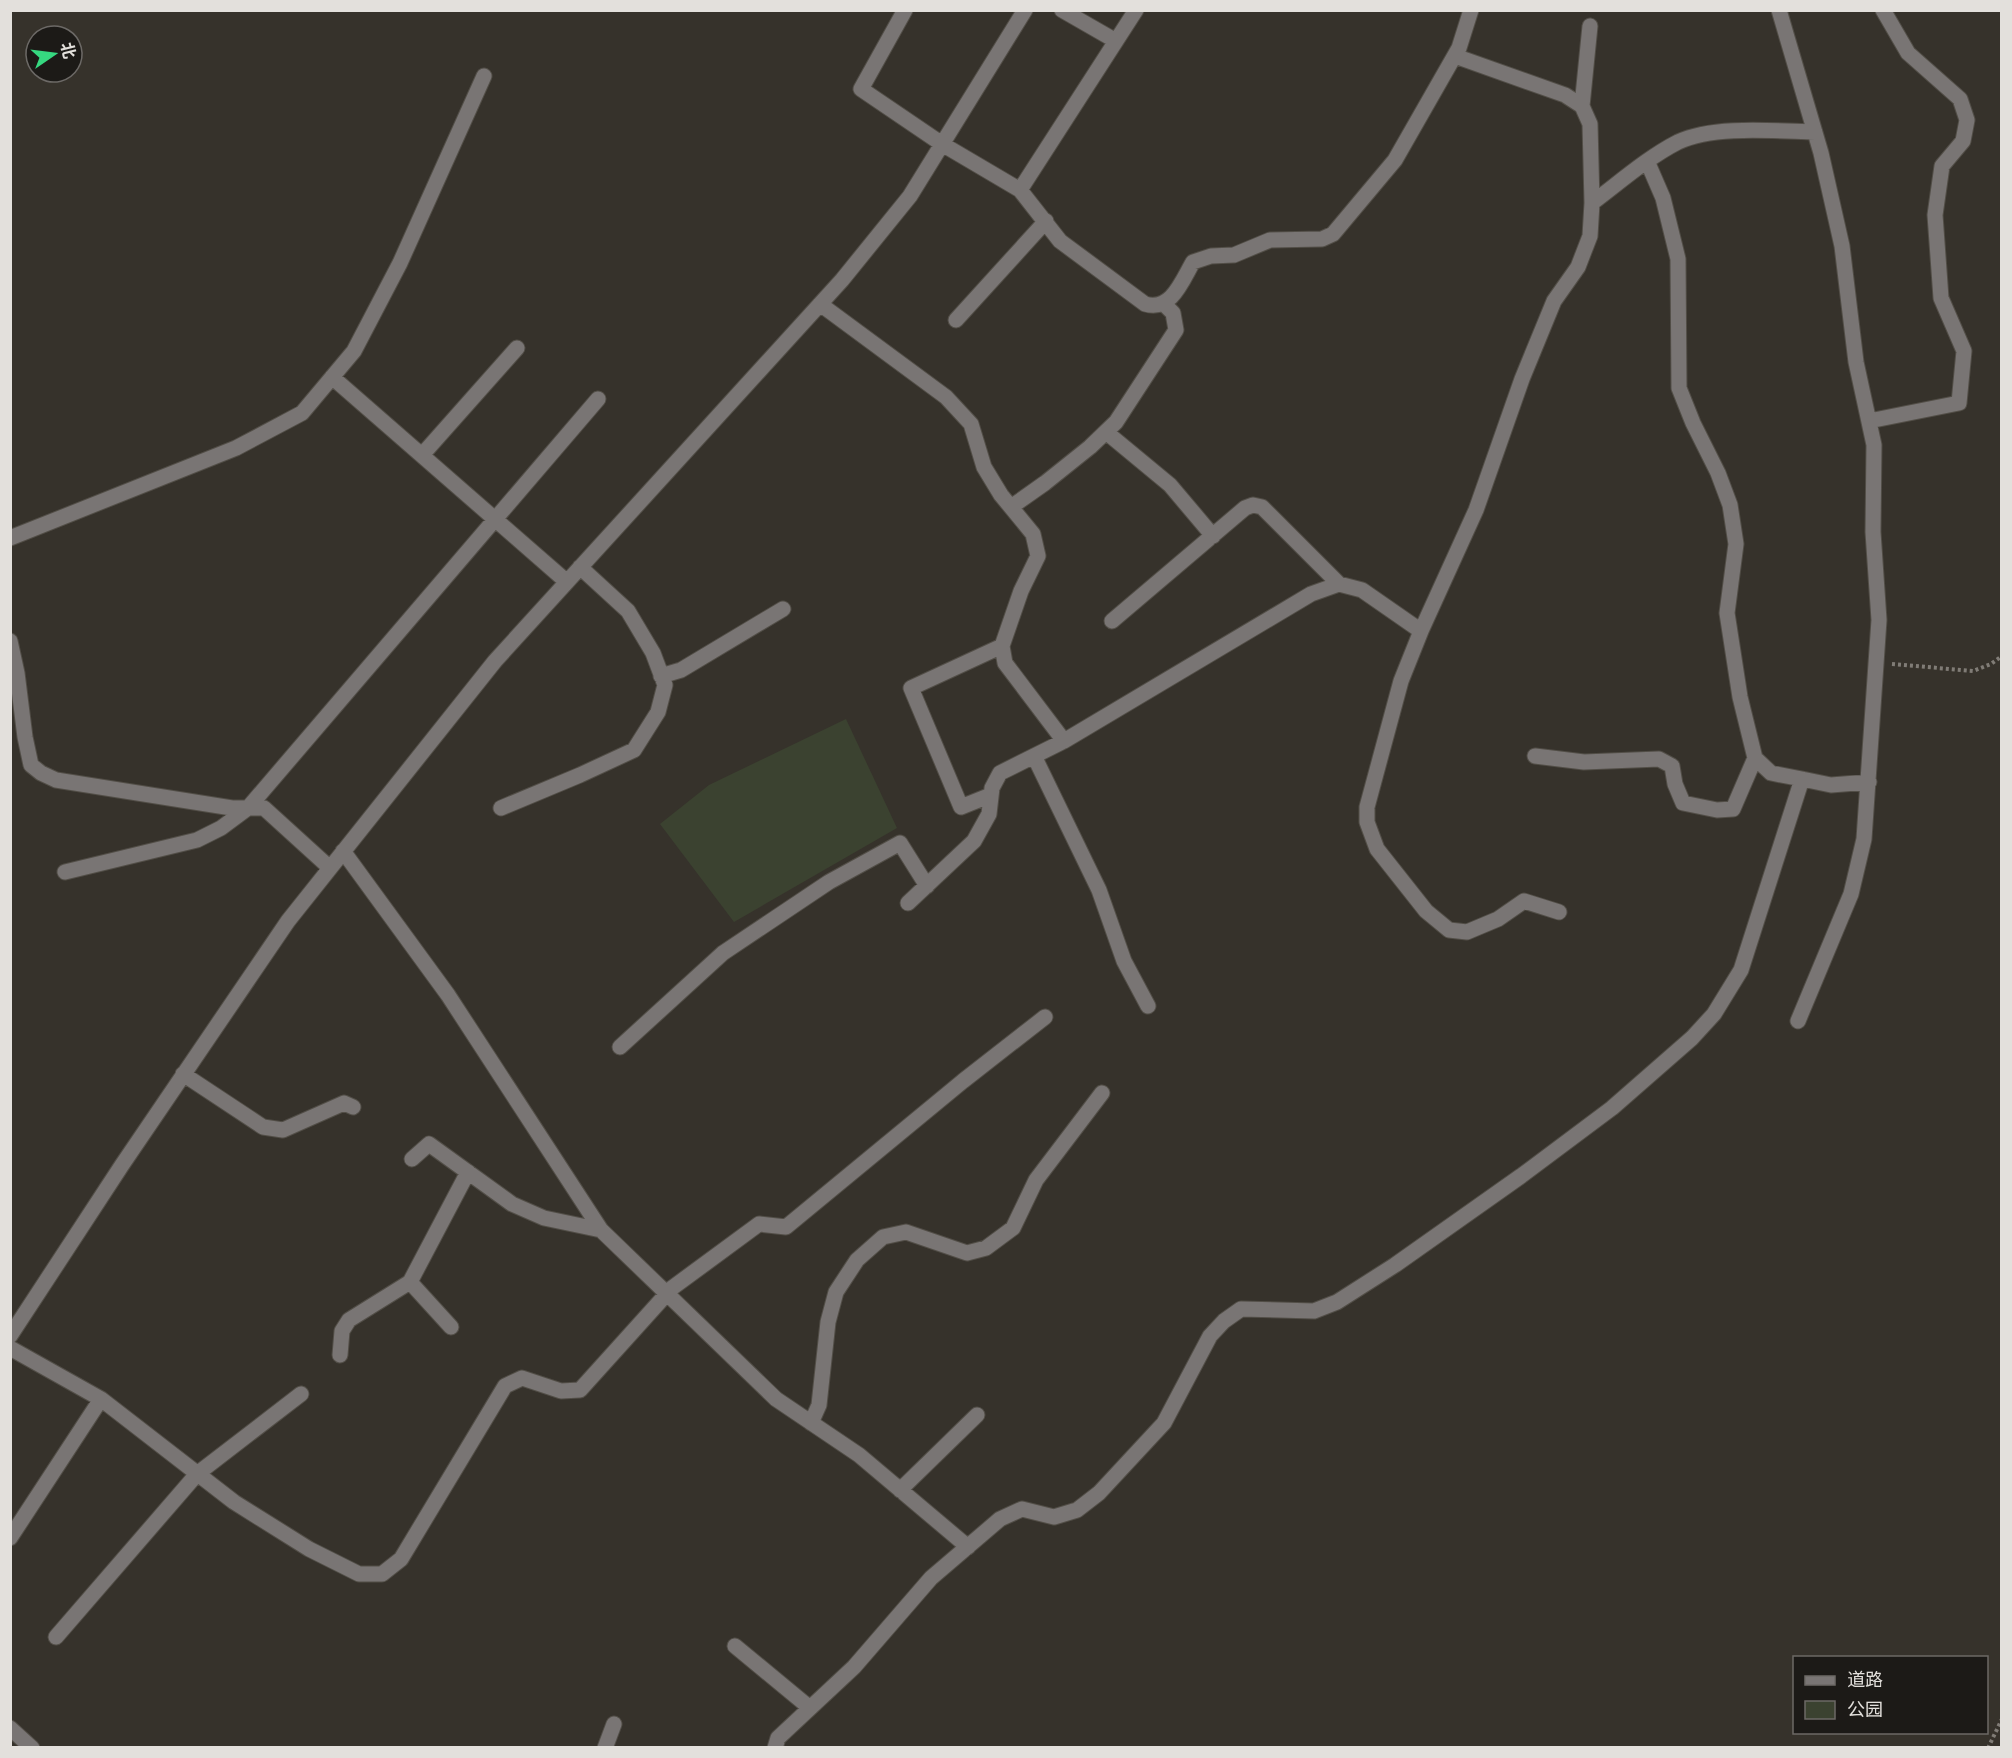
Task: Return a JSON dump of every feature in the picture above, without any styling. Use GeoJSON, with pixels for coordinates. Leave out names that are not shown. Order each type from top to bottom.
{"type":"FeatureCollection","features":[{"type":"Feature","properties":{"kind":"street"},"geometry":{"type":"LineString","coordinates":[[905,10],[861,89],[942,144],[1020,190],[1060,241],[1145,304],[1154,307],[1164,304],[1178,288],[1193,261],[1211,256],[1234,255],[1270,240],[1322,239],[1333,234],[1395,160],[1455,56],[1471,10]]}},
{"type":"Feature","properties":{"kind":"street"},"geometry":{"type":"LineString","coordinates":[[10,1336],[183,1074],[288,921],[495,661],[820,304],[910,196],[1025,10]]}},
{"type":"Feature","properties":{"kind":"street"},"geometry":{"type":"LineString","coordinates":[[1062,10],[1116,41]]}},
{"type":"Feature","properties":{"kind":"street"},"geometry":{"type":"LineString","coordinates":[[1020,190],[1136,10]]}},
{"type":"Feature","properties":{"kind":"street"},"geometry":{"type":"LineString","coordinates":[[1779,10],[1815,132],[1842,246],[1856,362],[1874,445],[1873,532],[1880,620],[1864,839],[1851,894],[1798,1021]]}},
{"type":"Feature","properties":{"kind":"street"},"geometry":{"type":"LineString","coordinates":[[1869,421],[1959,403],[1964,351],[1941,298],[1935,215],[1942,166],[1963,141],[1967,120],[1960,99],[1908,53],[1883,10]]}},
{"type":"Feature","properties":{"kind":"street"},"geometry":{"type":"LineString","coordinates":[[1559,912],[1524,900],[1498,919],[1467,932],[1449,930],[1426,911],[1377,849],[1367,822],[1367,807],[1401,681],[1420,631],[1476,510],[1522,380],[1554,301],[1578,267],[1590,236],[1592,203],[1590,124],[1582,106],[1590,26]]}},
{"type":"Feature","properties":{"kind":"street"},"geometry":{"type":"LineString","coordinates":[[1455,56],[1565,95],[1582,106]]}},
{"type":"Feature","properties":{"kind":"street"},"geometry":{"type":"LineString","coordinates":[[10,538],[236,448],[302,413],[354,351],[400,263],[484,76]]}},
{"type":"Feature","properties":{"kind":"street"},"geometry":{"type":"LineString","coordinates":[[1592,203],[1647,160],[1679,141],[1700,135],[1744,131],[1815,132]]}},
{"type":"Feature","properties":{"kind":"street"},"geometry":{"type":"LineString","coordinates":[[1647,160],[1663,198],[1678,259],[1679,388],[1730,504],[1736,544],[1727,613],[1740,697],[1755,758],[1771,773],[1831,785],[1869,782]]}},
{"type":"Feature","properties":{"kind":"street"},"geometry":{"type":"LineString","coordinates":[[956,320],[1046,221]]}},
{"type":"Feature","properties":{"kind":"street"},"geometry":{"type":"LineString","coordinates":[[820,304],[946,398],[971,424],[984,466],[1011,507],[1033,534],[1038,556],[1021,591],[1002,646],[1005,663],[1064,741]]}},
{"type":"Feature","properties":{"kind":"street"},"geometry":{"type":"LineString","coordinates":[[1011,507],[1045,483],[1116,422],[1176,330],[1173,314],[1164,304]]}},
{"type":"Feature","properties":{"kind":"street"},"geometry":{"type":"LineString","coordinates":[[422,455],[518,348]]}},
{"type":"Feature","properties":{"kind":"street"},"geometry":{"type":"LineString","coordinates":[[332,377],[567,582]]}},
{"type":"Feature","properties":{"kind":"street"},"geometry":{"type":"LineString","coordinates":[[65,872],[197,840],[220,828],[248,808],[598,399]]}},
{"type":"Feature","properties":{"kind":"street"},"geometry":{"type":"LineString","coordinates":[[1106,432],[1170,485],[1213,536]]}},
{"type":"Feature","properties":{"kind":"street"},"geometry":{"type":"LineString","coordinates":[[1112,621],[1245,508],[1253,505],[1262,507],[1340,584],[1362,590],[1420,631]]}},
{"type":"Feature","properties":{"kind":"street"},"geometry":{"type":"LineString","coordinates":[[501,808],[633,750],[658,712],[665,685],[653,653],[628,611],[580,567]]}},
{"type":"Feature","properties":{"kind":"street"},"geometry":{"type":"LineString","coordinates":[[908,903],[974,840],[988,814],[992,788],[1000,773],[1064,741],[1311,594],[1340,584]]}},
{"type":"Feature","properties":{"kind":"street"},"geometry":{"type":"LineString","coordinates":[[662,676],[681,670],[783,609]]}},
{"type":"Feature","properties":{"kind":"street"},"geometry":{"type":"LineString","coordinates":[[10,641],[17,674],[24,737],[31,765],[41,773],[56,780],[232,808],[264,808],[330,868]]}},
{"type":"Feature","properties":{"kind":"street"},"geometry":{"type":"LineString","coordinates":[[991,795],[961,807],[911,688],[1002,646]]}},
{"type":"Feature","properties":{"kind":"street"},"geometry":{"type":"LineString","coordinates":[[1034,756],[1099,890],[1124,961],[1148,1006]]}},
{"type":"Feature","properties":{"kind":"street"},"geometry":{"type":"LineString","coordinates":[[1535,756],[1584,762],[1659,759],[1672,766],[1675,784],[1683,803],[1717,810],[1733,810],[1755,758]]}},
{"type":"Feature","properties":{"kind":"street"},"geometry":{"type":"LineString","coordinates":[[775,1748],[778,1738],[854,1667],[931,1578],[1000,1519],[1022,1509],[1054,1516],[1077,1510],[1099,1493],[1164,1423],[1210,1336],[1224,1321],[1241,1309],[1314,1311],[1337,1302],[1395,1265],[1521,1176],[1612,1108],[1692,1038],[1714,1014],[1741,970],[1802,779]]}},
{"type":"Feature","properties":{"kind":"street"},"geometry":{"type":"LineString","coordinates":[[620,1047],[723,953],[829,882],[900,843],[927,886]]}},
{"type":"Feature","properties":{"kind":"street"},"geometry":{"type":"LineString","coordinates":[[343,851],[448,995],[602,1230],[776,1399],[859,1455],[968,1547]]}},
{"type":"Feature","properties":{"kind":"street"},"geometry":{"type":"LineString","coordinates":[[10,1348],[101,1399],[234,1502],[309,1549],[359,1574],[382,1574],[401,1559],[505,1386],[522,1378],[561,1391],[580,1390],[672,1288],[759,1224],[786,1227],[963,1081],[1045,1017]]}},
{"type":"Feature","properties":{"kind":"street"},"geometry":{"type":"LineString","coordinates":[[183,1074],[264,1127],[283,1130],[345,1103],[353,1107]]}},
{"type":"Feature","properties":{"kind":"street"},"geometry":{"type":"LineString","coordinates":[[811,1423],[819,1405],[828,1322],[836,1292],[856,1260],[883,1237],[906,1232],[967,1253],[986,1248],[1013,1228],[1036,1180],[1102,1093]]}},
{"type":"Feature","properties":{"kind":"street"},"geometry":{"type":"LineString","coordinates":[[411,1159],[429,1144],[512,1204],[544,1218],[602,1230]]}},
{"type":"Feature","properties":{"kind":"street"},"geometry":{"type":"LineString","coordinates":[[340,1355],[342,1331],[349,1320],[410,1282],[468,1172]]}},
{"type":"Feature","properties":{"kind":"street"},"geometry":{"type":"LineString","coordinates":[[410,1282],[451,1327]]}},
{"type":"Feature","properties":{"kind":"street"},"geometry":{"type":"LineString","coordinates":[[56,1637],[197,1474],[301,1394]]}},
{"type":"Feature","properties":{"kind":"street"},"geometry":{"type":"LineString","coordinates":[[10,1538],[101,1399]]}},
{"type":"Feature","properties":{"kind":"street"},"geometry":{"type":"LineString","coordinates":[[900,1490],[977,1415]]}},
{"type":"Feature","properties":{"kind":"street"},"geometry":{"type":"LineString","coordinates":[[735,1646],[810,1708]]}},
{"type":"Feature","properties":{"kind":"street"},"geometry":{"type":"LineString","coordinates":[[604,1748],[614,1724]]}},
{"type":"Feature","properties":{"kind":"street"},"geometry":{"type":"LineString","coordinates":[[10,1728],[32,1748]]}},
{"type":"Feature","properties":{"kind":"path"},"geometry":{"type":"LineString","coordinates":[[1877,662],[1973,671],[1991,664],[2001,656]]}},
{"type":"Feature","properties":{"kind":"path"},"geometry":{"type":"LineString","coordinates":[[1988,1748],[2001,1719]]}},
{"type":"Feature","properties":{"kind":"green space"},"geometry":{"type":"Polygon","coordinates":[[[846,719],[897,828],[734,922],[660,824],[709,785],[846,719]]]}}]}
